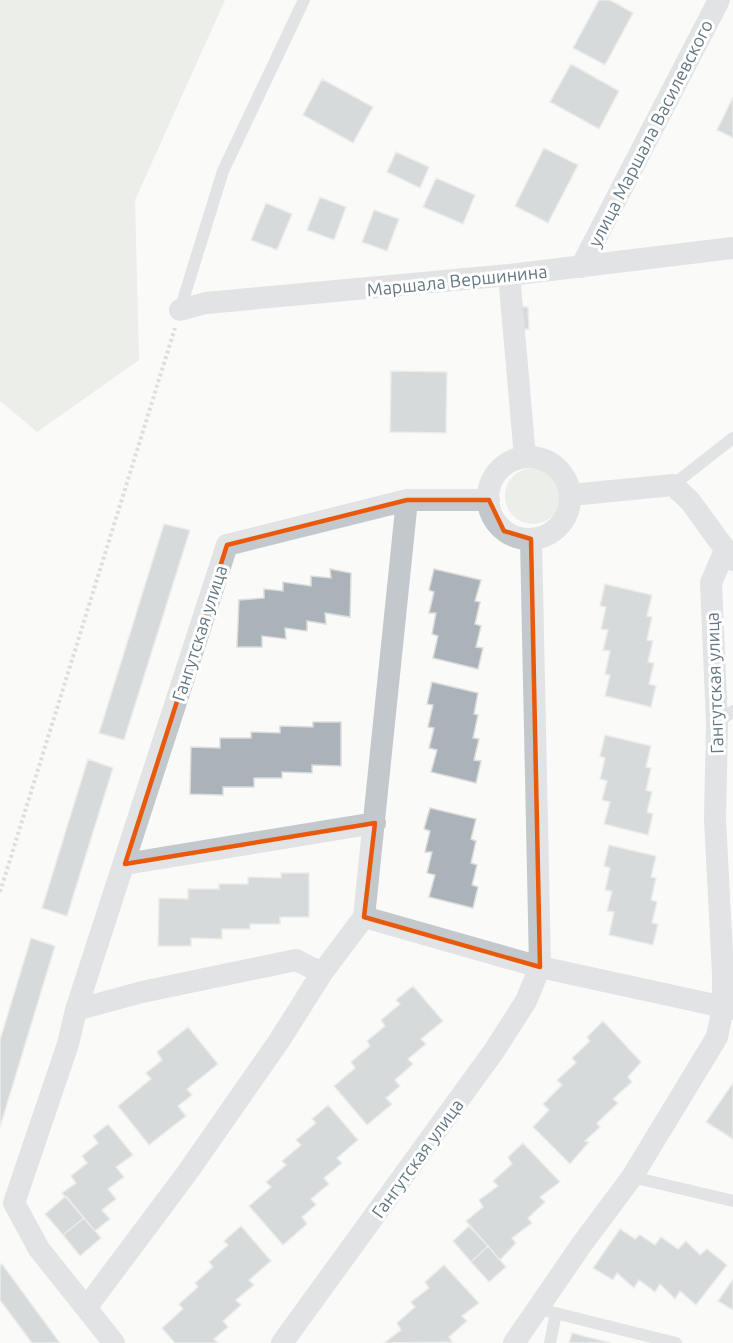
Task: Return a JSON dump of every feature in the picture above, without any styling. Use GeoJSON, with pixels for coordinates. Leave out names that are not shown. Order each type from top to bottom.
{"type":"FeatureCollection","features":[{"type":"Feature","properties":{"kind":"street","name":"улица Маршала Василевского"},"geometry":{"type":"LineString","coordinates":[[581,267],[719,0]]}},
{"type":"Feature","properties":{"kind":"street","name":"Маршала Вершинина"},"geometry":{"type":"LineString","coordinates":[[180,310],[206,303],[509,275],[733,248]]}},
{"type":"Feature","properties":{"kind":"street"},"geometry":{"type":"LineString","coordinates":[[509,275],[525,457]]}},
{"type":"Feature","properties":{"kind":"street"},"geometry":{"type":"LineString","coordinates":[[525,457],[539,458],[551,463],[561,471],[568,482],[570,495],[570,508],[556,530],[531,539],[517,537],[504,531],[489,508],[492,480],[500,468],[512,460],[525,457]]}},
{"type":"Feature","properties":{"kind":"street"},"geometry":{"type":"LineString","coordinates":[[570,495],[673,485]]}},
{"type":"Feature","properties":{"kind":"street","name":"Гангутская улица"},"geometry":{"type":"LineString","coordinates":[[514,1343],[547,1311],[582,1244],[632,1177],[717,1037],[728,1008],[723,974],[725,717],[711,583],[729,555],[690,501],[673,485]]}},
{"type":"Feature","properties":{"kind":"street"},"geometry":{"type":"LineString","coordinates":[[86,1308],[187,1173],[279,1041],[322,973],[364,917],[407,500]]}},
{"type":"Feature","properties":{"kind":"street","name":"Гангутская улица"},"geometry":{"type":"LineString","coordinates":[[114,1343],[39,1249],[15,1203],[227,545],[407,500],[489,500]]}},
{"type":"Feature","properties":{"kind":"street","name":"Гангутская улица"},"geometry":{"type":"LineString","coordinates":[[282,1343],[494,1051],[526,1001],[540,967],[531,539]]}},
{"type":"Feature","properties":{"kind":"street"},"geometry":{"type":"LineString","coordinates":[[125,864],[375,823]]}},
{"type":"Feature","properties":{"kind":"street"},"geometry":{"type":"LineString","coordinates":[[364,917],[540,967],[728,1008]]}},
{"type":"Feature","properties":{"kind":"street"},"geometry":{"type":"LineString","coordinates":[[76,1010],[142,992],[296,960],[322,973]]}},
{"type":"Feature","properties":{"kind":"lane"},"geometry":{"type":"LineString","coordinates":[[180,310],[223,171],[303,0]]}},
{"type":"Feature","properties":{"kind":"lane"},"geometry":{"type":"LineString","coordinates":[[673,485],[733,438]]}},
{"type":"Feature","properties":{"kind":"lane"},"geometry":{"type":"LineString","coordinates":[[632,1177],[733,1201]]}},
{"type":"Feature","properties":{"kind":"lane"},"geometry":{"type":"LineString","coordinates":[[550,1343],[547,1311],[676,1343]]}},
{"type":"Feature","properties":{"kind":"path"},"geometry":{"type":"LineString","coordinates":[[0,892],[180,310]]}},
{"type":"Feature","properties":{"kind":"highlighted area"},"geometry":{"type":"Polygon","coordinates":[[[407,500],[489,500],[504,531],[531,539],[540,967],[364,917],[375,823],[125,864],[227,545],[407,500]]]}},
{"type":"Feature","properties":{"kind":"shaded area"},"geometry":{"type":"Polygon","coordinates":[[[0,0],[225,0],[135,200],[139,360],[37,432],[0,401],[0,0]]]}},
{"type":"Feature","properties":{"kind":"shaded area"},"geometry":{"type":"Polygon","coordinates":[[[533,468],[544,470],[553,476],[559,485],[561,496],[559,507],[553,516],[544,522],[533,524],[522,522],[513,516],[507,507],[505,496],[507,485],[513,476],[522,470],[533,468]]]}},
{"type":"Feature","properties":{"kind":"building"},"geometry":{"type":"Polygon","coordinates":[[[599,0],[610,0],[633,13],[605,65],[573,48],[599,0]]]}},
{"type":"Feature","properties":{"kind":"building"},"geometry":{"type":"Polygon","coordinates":[[[571,64],[619,91],[599,129],[550,102],[571,64]]]}},
{"type":"Feature","properties":{"kind":"building"},"geometry":{"type":"Polygon","coordinates":[[[322,79],[373,107],[353,143],[303,115],[322,79]]]}},
{"type":"Feature","properties":{"kind":"building"},"geometry":{"type":"Polygon","coordinates":[[[733,97],[733,138],[717,130],[733,97]]]}},
{"type":"Feature","properties":{"kind":"building"},"geometry":{"type":"Polygon","coordinates":[[[544,148],[578,165],[548,223],[515,206],[544,148]]]}},
{"type":"Feature","properties":{"kind":"building"},"geometry":{"type":"Polygon","coordinates":[[[396,152],[429,167],[420,188],[387,172],[396,152]]]}},
{"type":"Feature","properties":{"kind":"building"},"geometry":{"type":"Polygon","coordinates":[[[436,178],[475,195],[463,224],[423,207],[436,178]]]}},
{"type":"Feature","properties":{"kind":"building"},"geometry":{"type":"Polygon","coordinates":[[[320,197],[346,207],[334,240],[307,230],[320,197]]]}},
{"type":"Feature","properties":{"kind":"building"},"geometry":{"type":"Polygon","coordinates":[[[266,203],[292,214],[277,250],[251,240],[266,203]]]}},
{"type":"Feature","properties":{"kind":"building"},"geometry":{"type":"Polygon","coordinates":[[[374,210],[399,219],[387,251],[362,242],[374,210]]]}},
{"type":"Feature","properties":{"kind":"building"},"geometry":{"type":"Polygon","coordinates":[[[506,307],[528,307],[529,329],[507,330],[506,307]]]}},
{"type":"Feature","properties":{"kind":"building"},"geometry":{"type":"Polygon","coordinates":[[[391,371],[447,372],[446,433],[390,432],[391,371]]]}},
{"type":"Feature","properties":{"kind":"building"},"geometry":{"type":"Polygon","coordinates":[[[164,524],[190,530],[124,740],[99,733],[164,524]]]}},
{"type":"Feature","properties":{"kind":"building"},"geometry":{"type":"Polygon","coordinates":[[[330,569],[351,573],[350,617],[325,613],[326,624],[307,621],[307,631],[285,628],[286,639],[262,636],[262,647],[237,647],[239,600],[264,598],[264,589],[283,591],[283,582],[311,586],[311,576],[331,578],[330,569]]]}},
{"type":"Feature","properties":{"kind":"building"},"geometry":{"type":"Polygon","coordinates":[[[434,569],[481,580],[475,601],[480,602],[475,624],[481,626],[476,647],[483,648],[478,669],[433,658],[438,636],[432,634],[436,613],[429,613],[434,592],[429,590],[434,569]]]}},
{"type":"Feature","properties":{"kind":"building"},"geometry":{"type":"Polygon","coordinates":[[[605,584],[652,595],[647,616],[652,617],[647,640],[653,641],[648,662],[654,663],[649,684],[656,686],[651,707],[605,696],[610,675],[605,674],[610,651],[603,650],[608,630],[601,629],[606,607],[600,606],[605,584]]]}},
{"type":"Feature","properties":{"kind":"building"},"geometry":{"type":"Polygon","coordinates":[[[432,682],[478,693],[474,714],[478,715],[473,738],[479,739],[474,760],[481,761],[476,783],[431,772],[437,750],[429,748],[434,728],[428,727],[433,705],[427,704],[432,682]]]}},
{"type":"Feature","properties":{"kind":"building"},"geometry":{"type":"Polygon","coordinates":[[[313,722],[341,722],[341,766],[312,765],[312,773],[282,772],[282,778],[254,778],[254,787],[223,787],[223,795],[190,794],[191,747],[220,748],[220,738],[251,738],[251,732],[280,733],[280,726],[313,727],[313,722]]]}},
{"type":"Feature","properties":{"kind":"building"},"geometry":{"type":"Polygon","coordinates":[[[605,735],[651,746],[646,767],[651,768],[646,790],[652,792],[647,812],[653,814],[648,835],[604,824],[610,802],[602,800],[607,781],[600,779],[605,758],[600,756],[605,735]]]}},
{"type":"Feature","properties":{"kind":"building"},"geometry":{"type":"Polygon","coordinates":[[[88,759],[113,768],[67,916],[42,908],[88,759]]]}},
{"type":"Feature","properties":{"kind":"building"},"geometry":{"type":"Polygon","coordinates":[[[430,808],[476,819],[471,839],[476,841],[471,863],[477,865],[472,885],[478,887],[473,908],[429,897],[435,875],[427,873],[432,852],[425,852],[430,831],[424,829],[430,808]]]}},
{"type":"Feature","properties":{"kind":"building"},"geometry":{"type":"Polygon","coordinates":[[[609,845],[656,856],[651,877],[656,878],[651,900],[657,902],[652,923],[658,924],[653,945],[609,935],[614,912],[607,911],[612,891],[605,890],[610,868],[604,866],[609,845]]]}},
{"type":"Feature","properties":{"kind":"building"},"geometry":{"type":"Polygon","coordinates":[[[281,873],[309,873],[309,917],[280,917],[280,924],[250,924],[250,929],[222,929],[222,939],[191,938],[191,946],[158,946],[159,898],[188,899],[188,889],[219,889],[219,884],[248,884],[248,877],[281,878],[281,873]]]}},
{"type":"Feature","properties":{"kind":"building"},"geometry":{"type":"Polygon","coordinates":[[[31,938],[55,946],[0,1127],[0,1040],[31,938]]]}},
{"type":"Feature","properties":{"kind":"building"},"geometry":{"type":"Polygon","coordinates":[[[413,986],[443,1021],[421,1039],[426,1044],[408,1059],[413,1064],[395,1080],[400,1086],[386,1098],[392,1104],[367,1125],[334,1086],[355,1068],[351,1062],[370,1046],[367,1041],[385,1026],[381,1020],[400,1004],[396,1000],[413,986]]]}},
{"type":"Feature","properties":{"kind":"building"},"geometry":{"type":"Polygon","coordinates":[[[603,1021],[641,1062],[628,1077],[632,1082],[613,1099],[618,1103],[597,1123],[600,1127],[585,1141],[589,1142],[570,1164],[533,1127],[549,1110],[543,1104],[562,1085],[557,1080],[576,1063],[572,1058],[590,1041],[587,1037],[603,1021]]]}},
{"type":"Feature","properties":{"kind":"building"},"geometry":{"type":"Polygon","coordinates":[[[188,1027],[218,1064],[187,1089],[192,1095],[178,1106],[186,1116],[149,1145],[118,1106],[151,1079],[146,1073],[162,1060],[157,1052],[188,1027]]]}},
{"type":"Feature","properties":{"kind":"building"},"geometry":{"type":"Polygon","coordinates":[[[733,1083],[733,1139],[706,1122],[733,1083]]]}},
{"type":"Feature","properties":{"kind":"building"},"geometry":{"type":"Polygon","coordinates":[[[328,1105],[358,1140],[337,1158],[342,1163],[324,1178],[329,1184],[311,1199],[316,1205],[302,1217],[307,1224],[283,1245],[249,1206],[271,1187],[266,1182],[286,1165],[282,1161],[301,1145],[296,1140],[316,1123],[312,1119],[328,1105]]]}},
{"type":"Feature","properties":{"kind":"building"},"geometry":{"type":"Polygon","coordinates":[[[108,1124],[133,1155],[116,1167],[124,1177],[108,1189],[116,1199],[102,1210],[110,1219],[95,1231],[62,1193],[76,1183],[71,1176],[87,1163],[82,1156],[98,1143],[93,1136],[108,1124]]]}},
{"type":"Feature","properties":{"kind":"building"},"geometry":{"type":"Polygon","coordinates":[[[523,1143],[560,1182],[540,1197],[545,1202],[528,1218],[532,1223],[512,1238],[516,1243],[500,1260],[466,1221],[483,1207],[479,1200],[498,1186],[493,1181],[512,1164],[508,1157],[523,1143]]]}},
{"type":"Feature","properties":{"kind":"building"},"geometry":{"type":"Polygon","coordinates":[[[66,1196],[84,1218],[63,1235],[45,1214],[66,1196]]]}},
{"type":"Feature","properties":{"kind":"building"},"geometry":{"type":"Polygon","coordinates":[[[84,1218],[101,1238],[80,1256],[63,1235],[84,1218]]]}},
{"type":"Feature","properties":{"kind":"building"},"geometry":{"type":"Polygon","coordinates":[[[241,1226],[271,1261],[249,1280],[254,1285],[236,1300],[241,1305],[223,1321],[228,1327],[214,1339],[218,1343],[175,1343],[162,1328],[183,1309],[179,1304],[198,1287],[195,1283],[213,1267],[209,1262],[228,1245],[224,1241],[241,1226]]]}},
{"type":"Feature","properties":{"kind":"building"},"geometry":{"type":"Polygon","coordinates":[[[469,1226],[488,1246],[471,1262],[453,1241],[469,1226]]]}},
{"type":"Feature","properties":{"kind":"building"},"geometry":{"type":"Polygon","coordinates":[[[620,1229],[635,1239],[640,1235],[655,1245],[661,1237],[678,1249],[686,1241],[700,1255],[707,1249],[727,1265],[696,1305],[680,1291],[675,1299],[660,1284],[655,1292],[639,1280],[634,1288],[617,1273],[613,1280],[593,1268],[620,1229]]]}},
{"type":"Feature","properties":{"kind":"building"},"geometry":{"type":"Polygon","coordinates":[[[488,1246],[506,1267],[489,1282],[471,1262],[488,1246]]]}},
{"type":"Feature","properties":{"kind":"building"},"geometry":{"type":"Polygon","coordinates":[[[2,1264],[60,1343],[32,1343],[0,1300],[0,1265],[2,1264]]]}},
{"type":"Feature","properties":{"kind":"building"},"geometry":{"type":"Polygon","coordinates":[[[444,1265],[479,1303],[462,1316],[467,1321],[449,1337],[452,1342],[384,1343],[401,1330],[397,1323],[415,1307],[411,1302],[429,1288],[425,1282],[444,1265]]]}},
{"type":"Feature","properties":{"kind":"building"},"geometry":{"type":"Polygon","coordinates":[[[733,1279],[733,1310],[718,1301],[733,1279]]]}},
{"type":"Feature","properties":{"kind":"building"},"geometry":{"type":"Polygon","coordinates":[[[572,1333],[611,1343],[569,1343],[572,1333]]]}}]}
